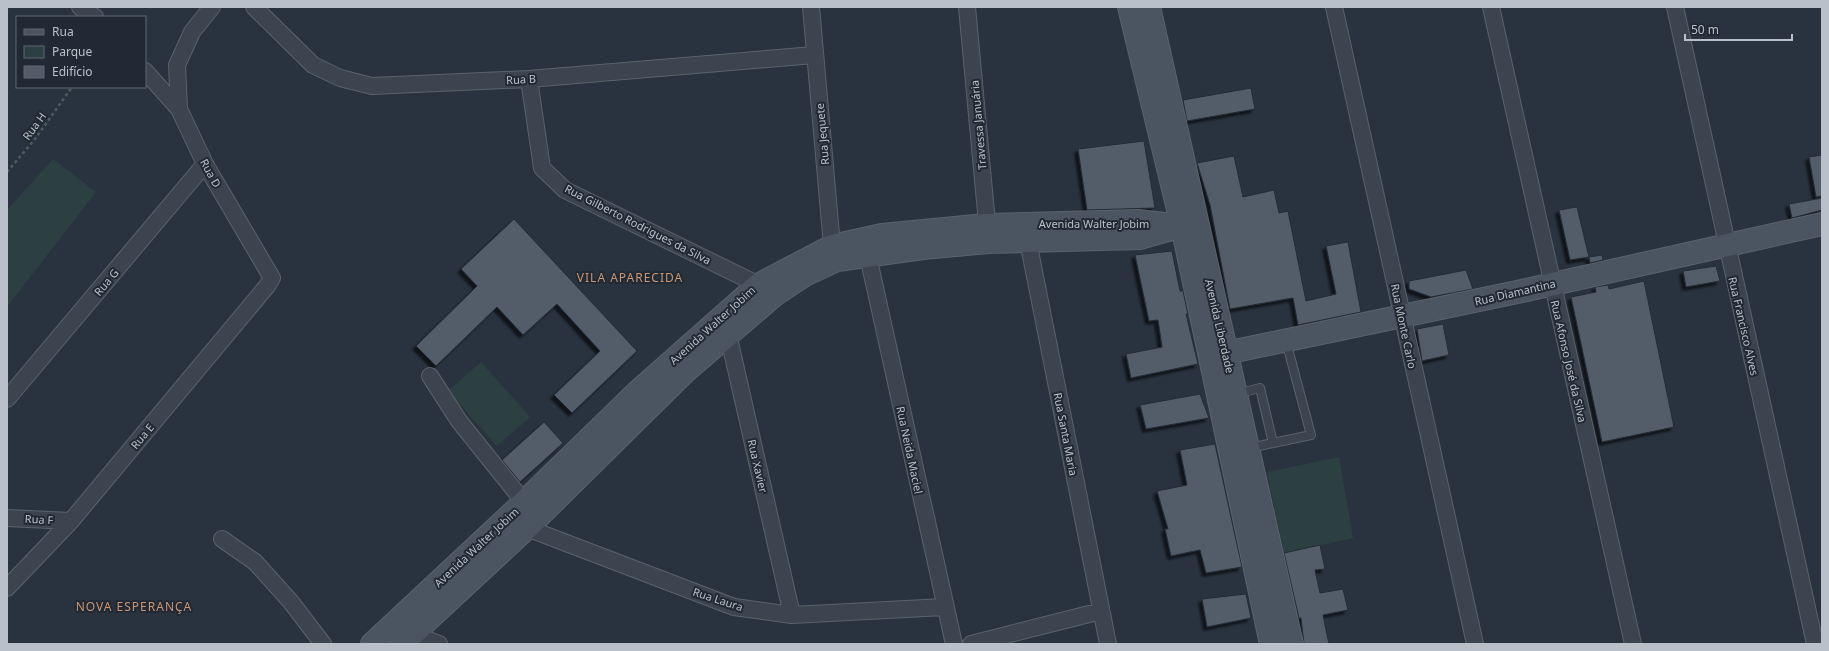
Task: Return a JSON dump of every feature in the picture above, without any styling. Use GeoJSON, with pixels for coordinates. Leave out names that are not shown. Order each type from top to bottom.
{"type":"FeatureCollection","features":[{"type":"Feature","properties":{"kind":"main road","name":"Avenida Liberdade"},"geometry":{"type":"LineString","coordinates":[[1129,7],[1166,127],[1189,225],[1217,355],[1271,644]]}},
{"type":"Feature","properties":{"kind":"main road","name":"Avenida Liberdade"},"geometry":{"type":"LineString","coordinates":[[1149,7],[1166,127]]}},
{"type":"Feature","properties":{"kind":"main road","name":"Avenida Walter Jobim"},"geometry":{"type":"LineString","coordinates":[[403,634],[524,502],[636,394],[721,328],[767,289],[834,253],[882,235],[1027,232],[1138,220],[1189,225]]}},
{"type":"Feature","properties":{"kind":"main road","name":"Rua Diamantina"},"geometry":{"type":"LineString","coordinates":[[1217,355],[1727,246],[1822,224]]}},
{"type":"Feature","properties":{"kind":"main road","name":"Avenida Walter Jobim"},"geometry":{"type":"LineString","coordinates":[[834,253],[868,256],[923,248],[987,234]]}},
{"type":"Feature","properties":{"kind":"main road","name":"Avenida Walter Jobim"},"geometry":{"type":"LineString","coordinates":[[372,644],[403,634],[527,528],[685,372],[721,328]]}},
{"type":"Feature","properties":{"kind":"main road","name":"Avenida Liberdade"},"geometry":{"type":"LineString","coordinates":[[1217,355],[1235,394],[1292,644]]}},
{"type":"Feature","properties":{"kind":"street"},"geometry":{"type":"LineString","coordinates":[[80,7],[94,16]]}},
{"type":"Feature","properties":{"kind":"street"},"geometry":{"type":"LineString","coordinates":[[179,110],[177,65],[192,32],[212,7]]}},
{"type":"Feature","properties":{"kind":"street","name":"Rua B"},"geometry":{"type":"LineString","coordinates":[[254,7],[313,65],[340,78],[372,86],[529,79],[814,54]]}},
{"type":"Feature","properties":{"kind":"street","name":"Rua Jequete"},"geometry":{"type":"LineString","coordinates":[[811,7],[814,54],[834,253]]}},
{"type":"Feature","properties":{"kind":"street","name":"Travessa Januária"},"geometry":{"type":"LineString","coordinates":[[967,7],[987,234]]}},
{"type":"Feature","properties":{"kind":"street","name":"Rua Monte Carlo"},"geometry":{"type":"LineString","coordinates":[[1334,7],[1475,644]]}},
{"type":"Feature","properties":{"kind":"street","name":"Rua Afonso José da Silva"},"geometry":{"type":"LineString","coordinates":[[1491,7],[1615,557],[1633,644]]}},
{"type":"Feature","properties":{"kind":"street","name":"Rua Francisco Alves"},"geometry":{"type":"LineString","coordinates":[[1675,7],[1815,644]]}},
{"type":"Feature","properties":{"kind":"street","name":"Rua D"},"geometry":{"type":"LineString","coordinates":[[146,72],[179,110],[205,164],[272,278]]}},
{"type":"Feature","properties":{"kind":"street","name":"Rua Gilberto Rodrigues da Silva"},"geometry":{"type":"LineString","coordinates":[[529,79],[542,168],[565,190],[767,289]]}},
{"type":"Feature","properties":{"kind":"street","name":"Rua G"},"geometry":{"type":"LineString","coordinates":[[7,399],[205,164]]}},
{"type":"Feature","properties":{"kind":"street","name":"Rua Santa Maria"},"geometry":{"type":"LineString","coordinates":[[1027,232],[1108,644]]}},
{"type":"Feature","properties":{"kind":"street","name":"Rua Neida Maciel"},"geometry":{"type":"LineString","coordinates":[[868,256],[944,607],[954,644]]}},
{"type":"Feature","properties":{"kind":"street","name":"Rua E"},"geometry":{"type":"LineString","coordinates":[[7,588],[71,521],[267,286],[272,278]]}},
{"type":"Feature","properties":{"kind":"street","name":"Rua Xavier"},"geometry":{"type":"LineString","coordinates":[[721,328],[792,615]]}},
{"type":"Feature","properties":{"kind":"street"},"geometry":{"type":"LineString","coordinates":[[430,376],[459,421],[524,502]]}},
{"type":"Feature","properties":{"kind":"street","name":"Rua F"},"geometry":{"type":"LineString","coordinates":[[7,518],[71,521]]}},
{"type":"Feature","properties":{"kind":"street","name":"Rua Laura"},"geometry":{"type":"LineString","coordinates":[[527,528],[734,607],[792,615],[944,607]]}},
{"type":"Feature","properties":{"kind":"street"},"geometry":{"type":"LineString","coordinates":[[222,539],[255,562],[291,602],[323,644]]}},
{"type":"Feature","properties":{"kind":"street"},"geometry":{"type":"LineString","coordinates":[[971,644],[1101,611]]}},
{"type":"Feature","properties":{"kind":"street"},"geometry":{"type":"LineString","coordinates":[[403,634],[439,644]]}},
{"type":"Feature","properties":{"kind":"lane"},"geometry":{"type":"LineString","coordinates":[[1248,449],[1312,435],[1286,341]]}},
{"type":"Feature","properties":{"kind":"lane"},"geometry":{"type":"LineString","coordinates":[[1235,394],[1260,388],[1273,443]]}},
{"type":"Feature","properties":{"kind":"path","name":"Rua H"},"geometry":{"type":"LineString","coordinates":[[7,172],[35,139],[71,88]]}},
{"type":"Feature","properties":{"kind":"green space"},"geometry":{"type":"Polygon","coordinates":[[[53,159],[96,192],[7,307],[7,210],[53,159]]]}},
{"type":"Feature","properties":{"kind":"green space"},"geometry":{"type":"Polygon","coordinates":[[[481,362],[530,417],[497,446],[448,391],[481,362]]]}},
{"type":"Feature","properties":{"kind":"green space"},"geometry":{"type":"Polygon","coordinates":[[[1339,457],[1353,538],[1284,553],[1267,472],[1339,457]]]}},
{"type":"Feature","properties":{"kind":"building"},"geometry":{"type":"Polygon","coordinates":[[[1251,88],[1255,109],[1187,121],[1183,100],[1251,88]]]}},
{"type":"Feature","properties":{"kind":"building"},"geometry":{"type":"Polygon","coordinates":[[[1144,141],[1155,208],[1087,210],[1078,149],[1144,141]]]}},
{"type":"Feature","properties":{"kind":"building"},"geometry":{"type":"Polygon","coordinates":[[[1822,155],[1822,196],[1816,197],[1809,157],[1822,155]]]}},
{"type":"Feature","properties":{"kind":"building"},"geometry":{"type":"Polygon","coordinates":[[[1234,156],[1243,197],[1274,190],[1279,213],[1288,211],[1306,301],[1336,294],[1326,246],[1348,242],[1361,312],[1298,325],[1293,298],[1230,309],[1210,205],[1197,163],[1234,156]]]}},
{"type":"Feature","properties":{"kind":"building"},"geometry":{"type":"Polygon","coordinates":[[[1822,198],[1822,210],[1792,218],[1789,204],[1822,198]]]}},
{"type":"Feature","properties":{"kind":"building"},"geometry":{"type":"Polygon","coordinates":[[[1577,207],[1589,257],[1570,260],[1559,210],[1577,207]]]}},
{"type":"Feature","properties":{"kind":"building"},"geometry":{"type":"Polygon","coordinates":[[[514,219],[637,351],[572,413],[554,395],[600,351],[557,304],[523,335],[497,307],[436,366],[416,346],[477,286],[461,269],[514,219]]]}},
{"type":"Feature","properties":{"kind":"building"},"geometry":{"type":"Polygon","coordinates":[[[1172,251],[1180,291],[1183,291],[1188,314],[1186,314],[1198,364],[1131,378],[1126,354],[1162,347],[1158,320],[1149,321],[1135,255],[1172,251]]]}},
{"type":"Feature","properties":{"kind":"building"},"geometry":{"type":"Polygon","coordinates":[[[1602,255],[1603,260],[1590,263],[1589,257],[1602,255]]]}},
{"type":"Feature","properties":{"kind":"building"},"geometry":{"type":"Polygon","coordinates":[[[1716,266],[1720,281],[1686,287],[1683,271],[1716,266]]]}},
{"type":"Feature","properties":{"kind":"building"},"geometry":{"type":"Polygon","coordinates":[[[1466,270],[1473,289],[1431,297],[1409,289],[1409,281],[1466,270]]]}},
{"type":"Feature","properties":{"kind":"building"},"geometry":{"type":"Polygon","coordinates":[[[1644,281],[1674,427],[1602,442],[1571,297],[1596,292],[1595,287],[1608,285],[1609,289],[1644,281]]]}},
{"type":"Feature","properties":{"kind":"building"},"geometry":{"type":"Polygon","coordinates":[[[1443,324],[1449,355],[1422,361],[1417,329],[1443,324]]]}},
{"type":"Feature","properties":{"kind":"building"},"geometry":{"type":"Polygon","coordinates":[[[1200,394],[1209,418],[1146,429],[1140,405],[1200,394]]]}},
{"type":"Feature","properties":{"kind":"building"},"geometry":{"type":"Polygon","coordinates":[[[544,422],[563,443],[520,482],[502,460],[544,422]]]}},
{"type":"Feature","properties":{"kind":"building"},"geometry":{"type":"Polygon","coordinates":[[[1215,444],[1242,567],[1206,573],[1200,550],[1171,556],[1165,529],[1168,529],[1157,491],[1187,485],[1180,450],[1215,444]]]}},
{"type":"Feature","properties":{"kind":"building"},"geometry":{"type":"Polygon","coordinates":[[[1320,545],[1325,569],[1315,570],[1320,593],[1343,589],[1348,610],[1323,615],[1329,644],[1304,644],[1301,618],[1299,618],[1284,553],[1320,545]]]}},
{"type":"Feature","properties":{"kind":"building"},"geometry":{"type":"Polygon","coordinates":[[[1246,594],[1251,618],[1207,627],[1202,599],[1246,594]]]}},
{"type":"Feature","properties":{"kind":"district","name":"VILA APARECIDA"},"geometry":{"type":"Point","coordinates":[630,277]}},
{"type":"Feature","properties":{"kind":"district","name":"NOVA ESPERANÇA"},"geometry":{"type":"Point","coordinates":[134,606]}}]}
